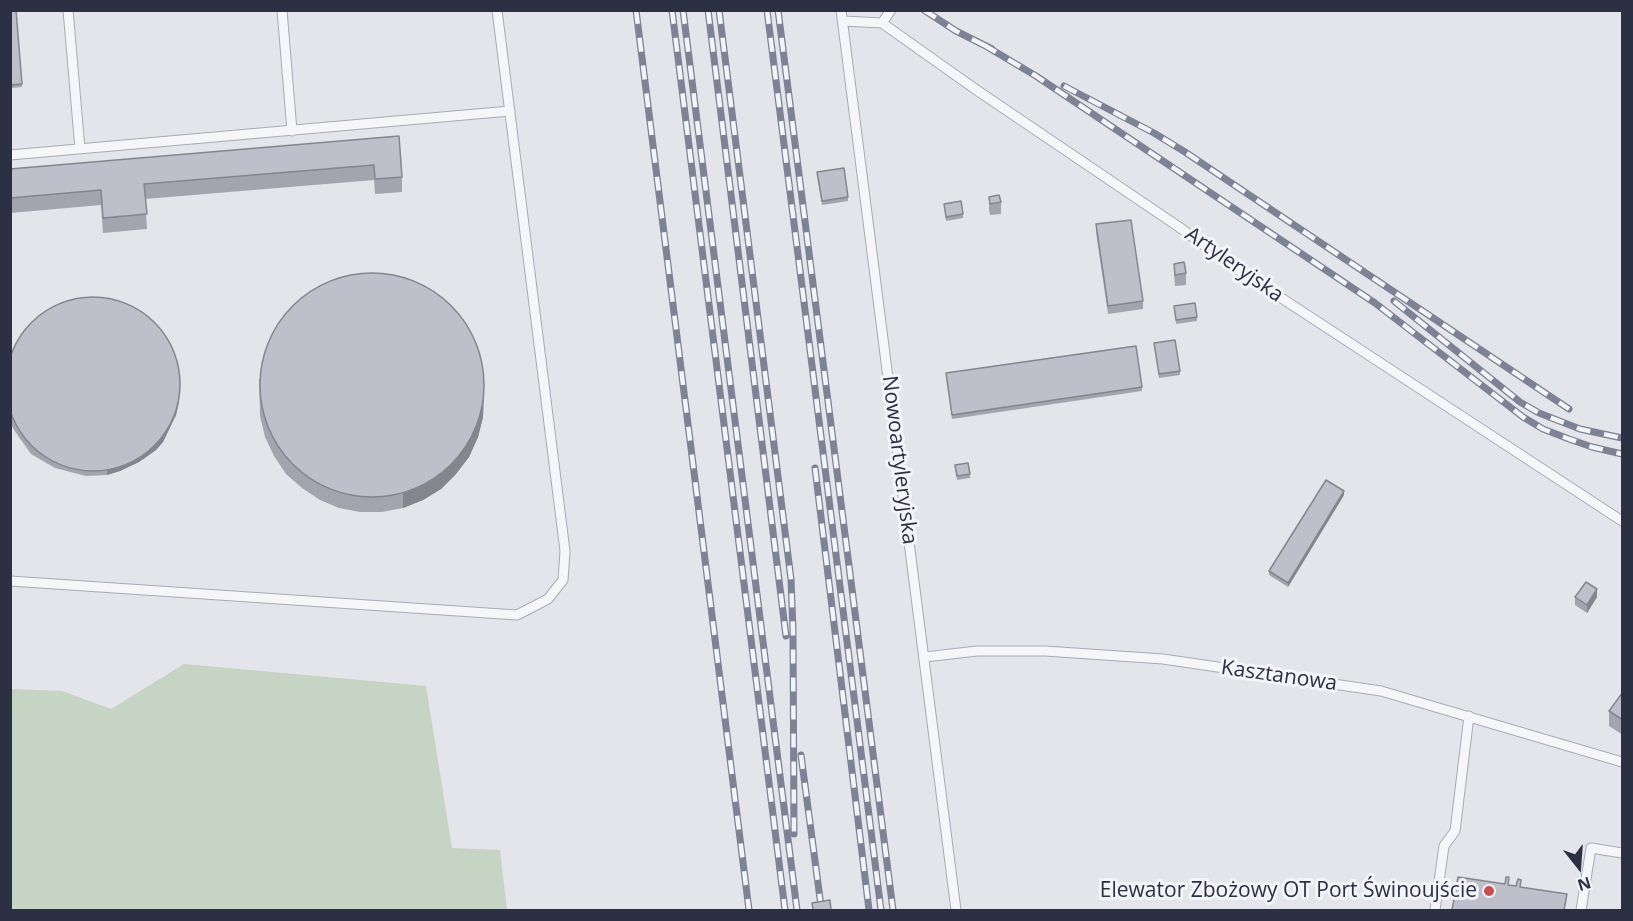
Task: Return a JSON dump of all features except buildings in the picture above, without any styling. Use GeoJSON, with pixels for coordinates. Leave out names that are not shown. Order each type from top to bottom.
{"type":"FeatureCollection","features":[{"type":"Feature","properties":{"kind":"lane"},"geometry":{"type":"LineString","coordinates":[[68,10],[80,149]]}},
{"type":"Feature","properties":{"kind":"lane"},"geometry":{"type":"LineString","coordinates":[[282,10],[292,131]]}},
{"type":"Feature","properties":{"kind":"lane"},"geometry":{"type":"LineString","coordinates":[[10,581],[507,615],[517,615],[548,599],[563,580],[565,551],[497,10]]}},
{"type":"Feature","properties":{"kind":"lane","name":"Nowoartyleryjska"},"geometry":{"type":"LineString","coordinates":[[842,10],[956,910]]}},
{"type":"Feature","properties":{"kind":"lane"},"geometry":{"type":"LineString","coordinates":[[843,21],[882,23],[891,10]]}},
{"type":"Feature","properties":{"kind":"lane","name":"Artyleryjska"},"geometry":{"type":"LineString","coordinates":[[882,23],[1231,265],[1623,520]]}},
{"type":"Feature","properties":{"kind":"lane"},"geometry":{"type":"LineString","coordinates":[[10,155],[510,111]]}},
{"type":"Feature","properties":{"kind":"lane","name":"Kasztanowa"},"geometry":{"type":"LineString","coordinates":[[925,657],[977,651],[1046,651],[1163,659],[1381,692],[1623,762]]}},
{"type":"Feature","properties":{"kind":"lane"},"geometry":{"type":"LineString","coordinates":[[1435,910],[1444,846],[1455,831],[1469,716]]}},
{"type":"Feature","properties":{"kind":"lane"},"geometry":{"type":"LineString","coordinates":[[1581,910],[1591,848],[1623,853]]}},
{"type":"Feature","properties":{"kind":"green space"},"geometry":{"type":"Polygon","coordinates":[[[184,664],[426,686],[452,848],[500,850],[507,910],[11,910],[11,689],[62,691],[111,709],[184,664]]]}},
{"type":"Feature","properties":{"kind":"railway"},"geometry":{"type":"LineString","coordinates":[[636,10],[749,910]]}},
{"type":"Feature","properties":{"kind":"railway"},"geometry":{"type":"LineString","coordinates":[[672,10],[785,910]]}},
{"type":"Feature","properties":{"kind":"railway"},"geometry":{"type":"LineString","coordinates":[[683,10],[797,910]]}},
{"type":"Feature","properties":{"kind":"railway"},"geometry":{"type":"LineString","coordinates":[[708,10],[786,636]]}},
{"type":"Feature","properties":{"kind":"railway"},"geometry":{"type":"LineString","coordinates":[[719,10],[791,579],[794,834]]}},
{"type":"Feature","properties":{"kind":"railway"},"geometry":{"type":"LineString","coordinates":[[767,10],[881,910]]}},
{"type":"Feature","properties":{"kind":"railway"},"geometry":{"type":"LineString","coordinates":[[778,10],[893,910]]}},
{"type":"Feature","properties":{"kind":"railway"},"geometry":{"type":"LineString","coordinates":[[924,10],[956,31],[992,49]]}},
{"type":"Feature","properties":{"kind":"railway"},"geometry":{"type":"LineString","coordinates":[[984,45],[1036,76],[1375,303],[1523,417],[1543,429],[1569,439],[1622,454]]}},
{"type":"Feature","properties":{"kind":"railway"},"geometry":{"type":"LineString","coordinates":[[1064,86],[1154,133],[1185,152],[1569,409]]}},
{"type":"Feature","properties":{"kind":"railway"},"geometry":{"type":"LineString","coordinates":[[1394,301],[1520,402],[1539,413],[1580,429],[1622,438]]}},
{"type":"Feature","properties":{"kind":"railway"},"geometry":{"type":"LineString","coordinates":[[815,468],[869,910]]}},
{"type":"Feature","properties":{"kind":"railway"},"geometry":{"type":"LineString","coordinates":[[801,755],[821,906]]}},
{"type":"Feature","properties":{"kind":"place","name":"Elewator Zbożowy OT Port Świnoujście"},"geometry":{"type":"Point","coordinates":[1489,891]}}]}
